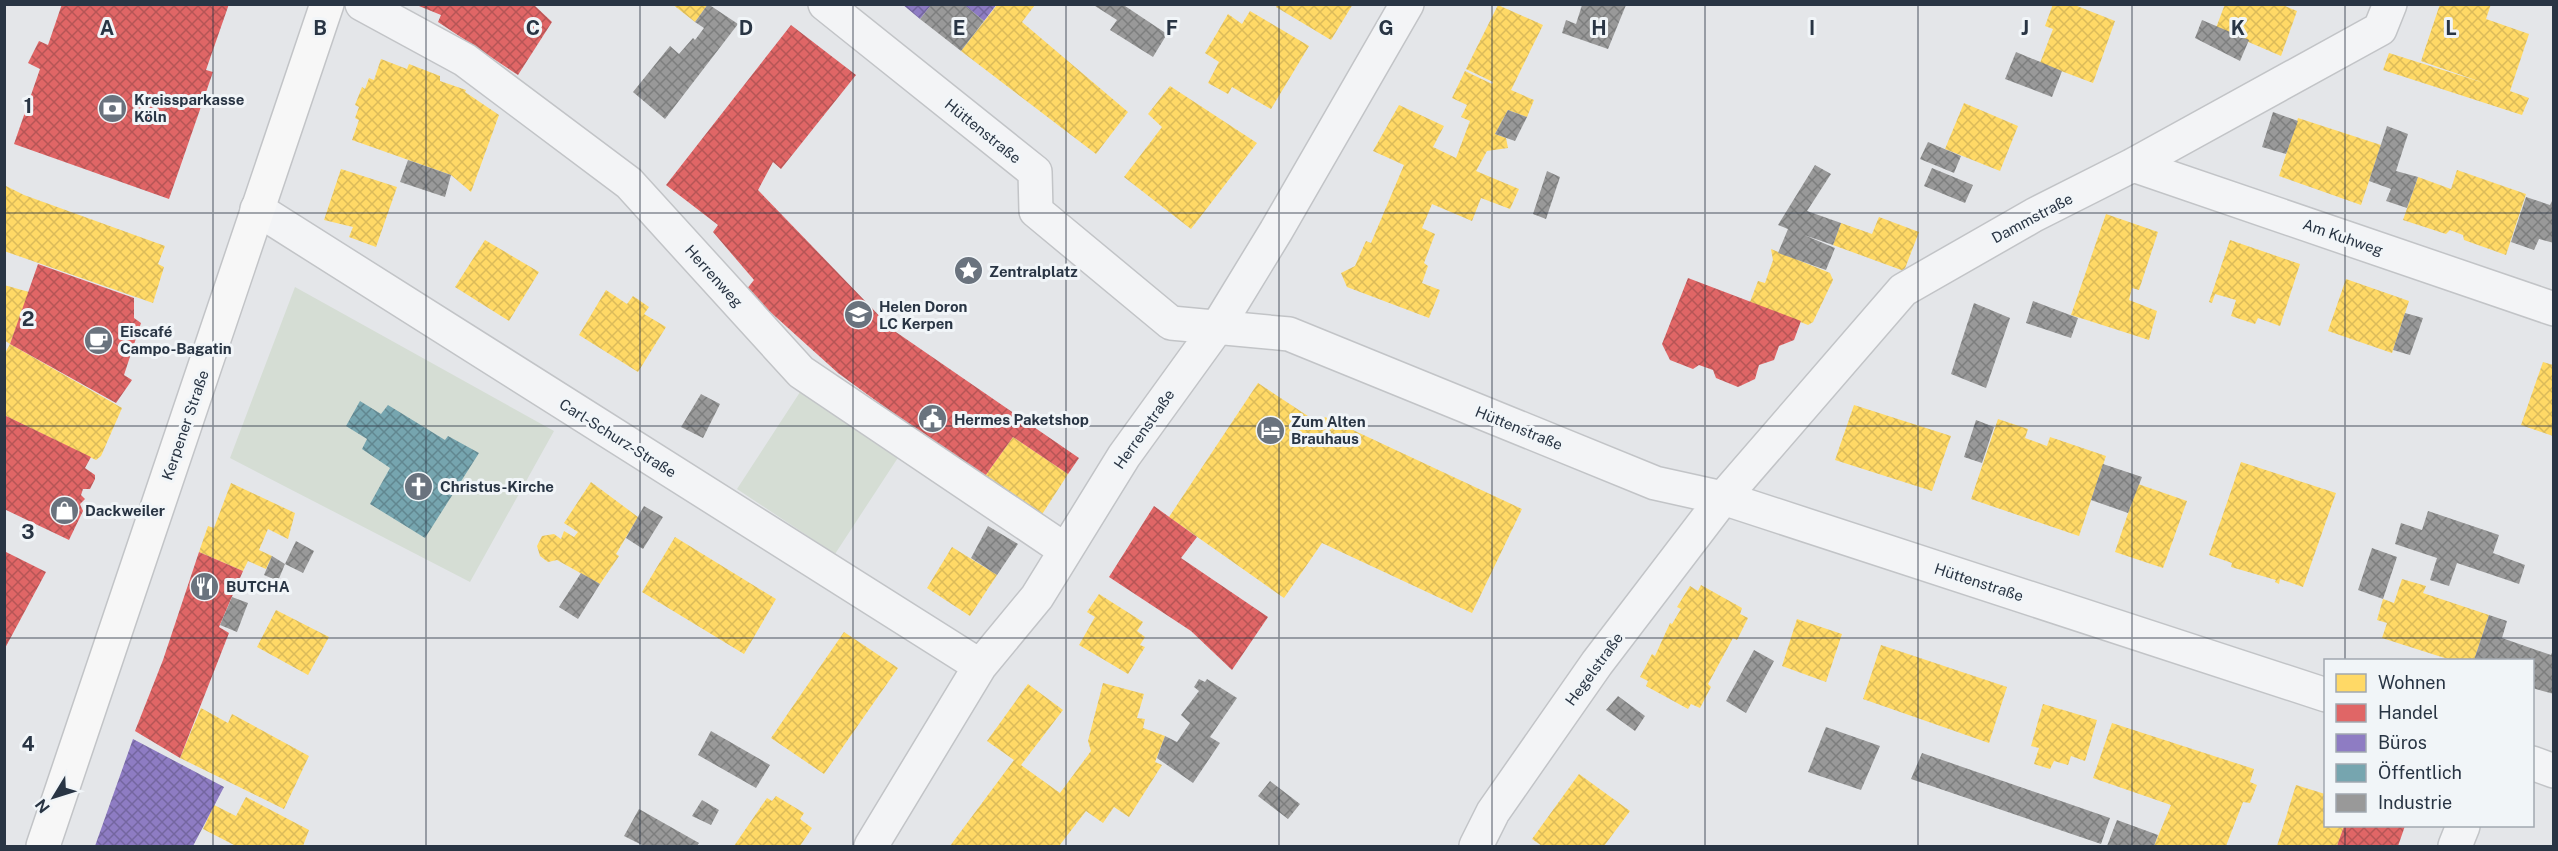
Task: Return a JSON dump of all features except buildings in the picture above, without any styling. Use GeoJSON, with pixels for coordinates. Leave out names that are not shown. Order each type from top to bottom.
{"type":"FeatureCollection","features":[{"type":"Feature","properties":{"kind":"street","name":"Kerpener Straße"},"geometry":{"type":"LineString","coordinates":[[43,846],[327,4]]}},
{"type":"Feature","properties":{"kind":"street","name":"Herrenweg"},"geometry":{"type":"LineString","coordinates":[[362,4],[465,60],[629,183],[801,372],[1065,550]]}},
{"type":"Feature","properties":{"kind":"street","name":"Hüttenstraße"},"geometry":{"type":"LineString","coordinates":[[825,4],[1035,172],[1036,211],[1171,323],[1289,334],[1655,483],[1724,498],[2324,695]]}},
{"type":"Feature","properties":{"kind":"street","name":"Herrenstraße"},"geometry":{"type":"LineString","coordinates":[[871,846],[980,666],[1037,597],[1124,456],[1218,326],[1276,231],[1407,4]]}},
{"type":"Feature","properties":{"kind":"street","name":"Dammstraße"},"geometry":{"type":"LineString","coordinates":[[1724,498],[1903,290],[2034,215],[2133,165],[2380,29],[2390,4]]}},
{"type":"Feature","properties":{"kind":"street","name":"Am Kuhweg"},"geometry":{"type":"LineString","coordinates":[[2133,165],[2553,309]]}},
{"type":"Feature","properties":{"kind":"street","name":"Carl-Schurz-Straße"},"geometry":{"type":"LineString","coordinates":[[257,209],[980,666]]}},
{"type":"Feature","properties":{"kind":"street","name":"Hegelstraße"},"geometry":{"type":"LineString","coordinates":[[1476,846],[1493,812],[1597,663],[1724,498]]}},
{"type":"Feature","properties":{"kind":"street"},"geometry":{"type":"LineString","coordinates":[[2534,765],[2553,771]]}},
{"type":"Feature","properties":{"kind":"street"},"geometry":{"type":"LineString","coordinates":[[2455,846],[2462,827]]}},
{"type":"Feature","properties":{"kind":"shaded area"},"geometry":{"type":"Polygon","coordinates":[[[295,287],[554,431],[470,582],[230,458],[295,287]]]}},
{"type":"Feature","properties":{"kind":"shaded area"},"geometry":{"type":"Polygon","coordinates":[[[804,386],[903,450],[835,554],[737,489],[804,386]]]}},
{"type":"Feature","properties":{"kind":"place","name":"Kreissparkasse Köln"},"geometry":{"type":"Point","coordinates":[113,108]}},
{"type":"Feature","properties":{"kind":"place","name":"Zentralplatz"},"geometry":{"type":"Point","coordinates":[968,271]}},
{"type":"Feature","properties":{"kind":"place","name":"Helen Doron LC Kerpen"},"geometry":{"type":"Point","coordinates":[858,315]}},
{"type":"Feature","properties":{"kind":"place","name":"Eiscafé Campo-Bagatin"},"geometry":{"type":"Point","coordinates":[99,340]}},
{"type":"Feature","properties":{"kind":"place","name":"Hermes Paketshop"},"geometry":{"type":"Point","coordinates":[933,419]}},
{"type":"Feature","properties":{"kind":"place","name":"Zum Alten Brauhaus"},"geometry":{"type":"Point","coordinates":[1270,430]}},
{"type":"Feature","properties":{"kind":"place","name":"Christus-Kirche"},"geometry":{"type":"Point","coordinates":[419,486]}},
{"type":"Feature","properties":{"kind":"place","name":"Dackweiler"},"geometry":{"type":"Point","coordinates":[64,510]}},
{"type":"Feature","properties":{"kind":"place","name":"BUTCHA"},"geometry":{"type":"Point","coordinates":[205,586]}}]}
